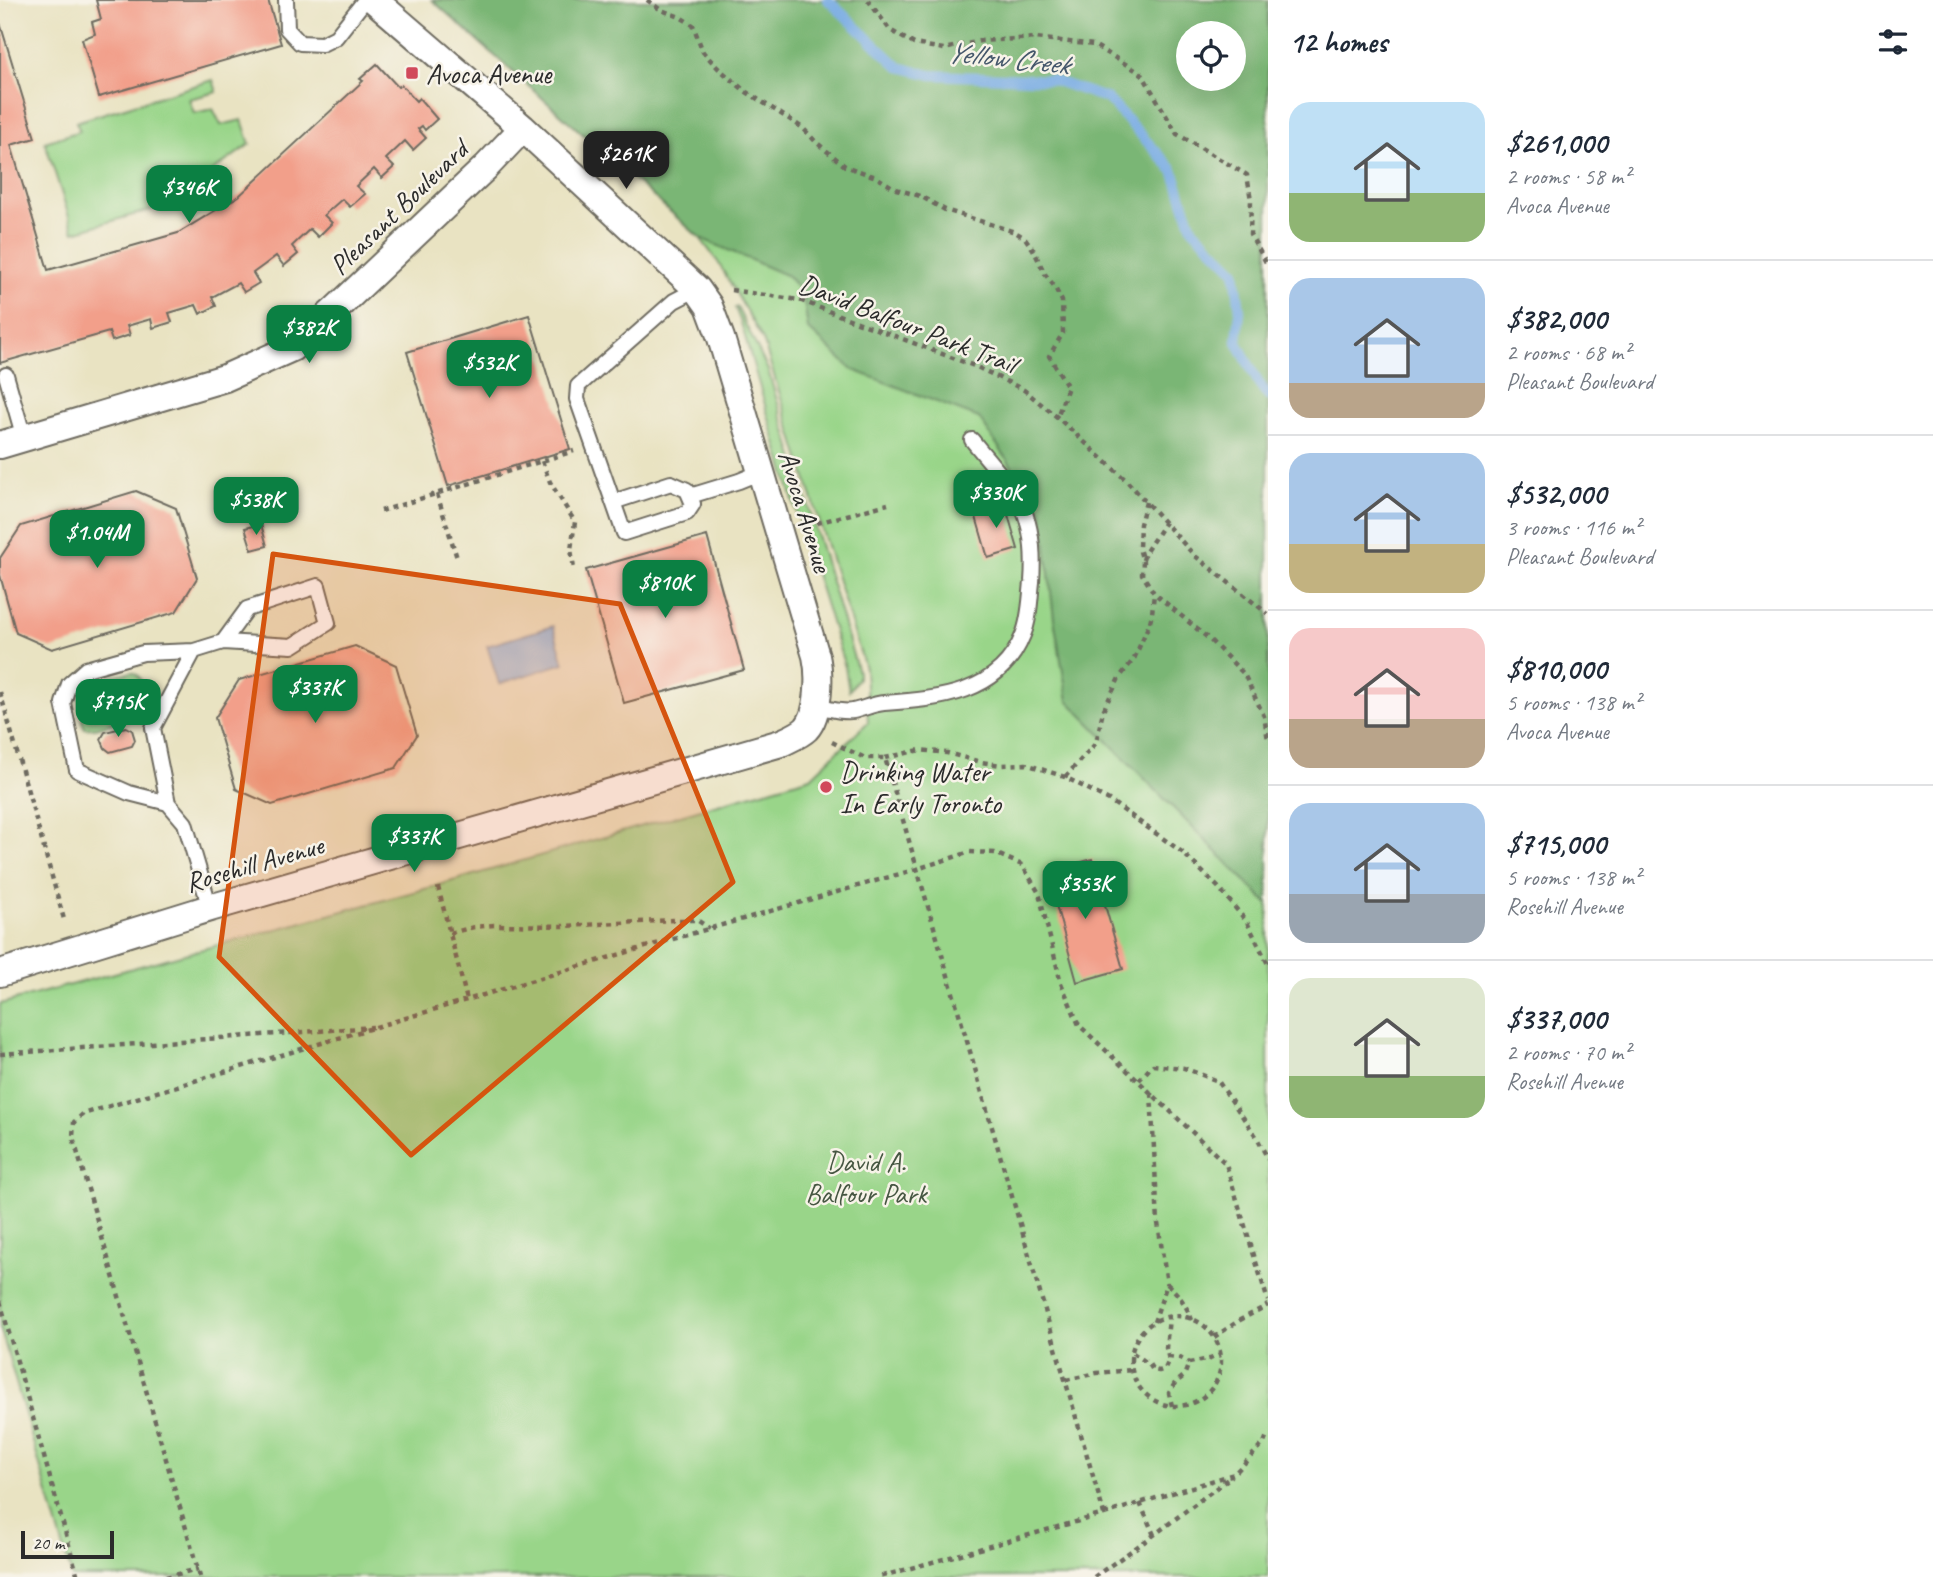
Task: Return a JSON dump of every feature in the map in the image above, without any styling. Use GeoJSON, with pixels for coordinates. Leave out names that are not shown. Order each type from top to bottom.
{"type":"FeatureCollection","features":[{"type":"Feature","properties":{"kind":"street","name":"Avoca Avenue"},"geometry":{"type":"LineString","coordinates":[[374,0],[523,128],[697,289],[709,306],[716,321],[816,656],[819,670],[811,718]]}},
{"type":"Feature","properties":{"kind":"street","name":"Pleasant Boulevard"},"geometry":{"type":"LineString","coordinates":[[12,442],[225,378],[292,348],[486,167],[523,128]]}},
{"type":"Feature","properties":{"kind":"street","name":"Rosehill Avenue"},"geometry":{"type":"LineString","coordinates":[[0,973],[210,908],[781,743],[811,718]]}},
{"type":"Feature","properties":{"kind":"lane"},"geometry":{"type":"LineString","coordinates":[[286,0],[287,29],[300,43],[322,44],[336,37],[365,0]]}},
{"type":"Feature","properties":{"kind":"lane"},"geometry":{"type":"LineString","coordinates":[[613,502],[671,483],[687,490],[693,504],[687,513],[624,533],[593,446],[577,399],[579,386],[674,301],[697,289]]}},
{"type":"Feature","properties":{"kind":"lane"},"geometry":{"type":"LineString","coordinates":[[6,375],[12,442]]}},
{"type":"Feature","properties":{"kind":"lane"},"geometry":{"type":"LineString","coordinates":[[811,718],[851,712],[880,703],[950,696],[972,687],[1007,664],[1024,635],[1030,606],[1032,537],[1019,500],[972,440]]}},
{"type":"Feature","properties":{"kind":"lane"},"geometry":{"type":"LineString","coordinates":[[690,496],[761,472]]}},
{"type":"Feature","properties":{"kind":"lane"},"geometry":{"type":"LineString","coordinates":[[168,803],[129,793],[77,770],[63,703],[69,684],[86,670],[143,653],[194,651],[223,642],[292,646],[328,623],[318,586],[247,609],[223,642]]}},
{"type":"Feature","properties":{"kind":"lane"},"geometry":{"type":"LineString","coordinates":[[194,651],[153,728],[168,803],[185,823],[210,908]]}},
{"type":"Feature","properties":{"kind":"path"},"geometry":{"type":"LineString","coordinates":[[647,0],[661,10],[693,25],[703,52],[718,68],[745,90],[803,128],[845,166],[876,177],[896,189],[920,195],[945,209],[1015,232],[1025,238],[1062,301],[1063,333],[1049,356],[1068,387],[1057,417]]}},
{"type":"Feature","properties":{"kind":"path"},"geometry":{"type":"LineString","coordinates":[[868,0],[890,30],[914,44],[944,49],[980,41],[1036,38],[1094,45],[1142,74],[1177,134],[1247,175],[1251,200],[1250,234],[1268,266]]}},
{"type":"Feature","properties":{"kind":"path","name":"David Balfour Park Trail"},"geometry":{"type":"LineString","coordinates":[[697,289],[729,290],[800,300],[977,367],[1024,390],[1127,481],[1194,555],[1268,614]]}},
{"type":"Feature","properties":{"kind":"path"},"geometry":{"type":"LineString","coordinates":[[381,511],[593,446]]}},
{"type":"Feature","properties":{"kind":"path"},"geometry":{"type":"LineString","coordinates":[[542,461],[550,482],[575,522],[571,550],[574,569]]}},
{"type":"Feature","properties":{"kind":"path"},"geometry":{"type":"LineString","coordinates":[[437,494],[457,558]]}},
{"type":"Feature","properties":{"kind":"path"},"geometry":{"type":"LineString","coordinates":[[1143,562],[1139,548],[1140,524],[1146,502]]}},
{"type":"Feature","properties":{"kind":"path"},"geometry":{"type":"LineString","coordinates":[[817,523],[888,504]]}},
{"type":"Feature","properties":{"kind":"path"},"geometry":{"type":"LineString","coordinates":[[1165,522],[1144,553],[1142,574],[1154,593],[1209,639],[1244,674],[1265,716],[1268,740]]}},
{"type":"Feature","properties":{"kind":"path"},"geometry":{"type":"LineString","coordinates":[[1065,777],[1096,743],[1103,711],[1119,678],[1134,659],[1150,622],[1154,593]]}},
{"type":"Feature","properties":{"kind":"path"},"geometry":{"type":"LineString","coordinates":[[0,691],[73,950]]}},
{"type":"Feature","properties":{"kind":"path"},"geometry":{"type":"LineString","coordinates":[[811,718],[865,758],[885,758],[920,750],[1001,765],[1026,764],[1065,777],[1109,800],[1182,852],[1218,887],[1247,922],[1268,964]]}},
{"type":"Feature","properties":{"kind":"path"},"geometry":{"type":"LineString","coordinates":[[885,758],[1104,1514]]}},
{"type":"Feature","properties":{"kind":"path"},"geometry":{"type":"LineString","coordinates":[[201,1577],[73,1137],[74,1122],[83,1114],[970,852],[995,853],[1022,865],[1039,893],[1061,983],[1079,1026],[1226,1164],[1268,1303],[1214,1337]]}},
{"type":"Feature","properties":{"kind":"path"},"geometry":{"type":"LineString","coordinates":[[438,887],[467,1000]]}},
{"type":"Feature","properties":{"kind":"path"},"geometry":{"type":"LineString","coordinates":[[450,933],[494,925],[564,926],[675,920],[697,920],[709,928]]}},
{"type":"Feature","properties":{"kind":"path"},"geometry":{"type":"LineString","coordinates":[[0,1054],[381,1027]]}},
{"type":"Feature","properties":{"kind":"path"},"geometry":{"type":"LineString","coordinates":[[1139,1080],[1153,1065],[1184,1068],[1218,1081],[1256,1136],[1268,1159]]}},
{"type":"Feature","properties":{"kind":"path"},"geometry":{"type":"LineString","coordinates":[[1151,1091],[1158,1223],[1167,1284],[1154,1323]]}},
{"type":"Feature","properties":{"kind":"path"},"geometry":{"type":"LineString","coordinates":[[1167,1284],[1177,1292],[1192,1320]]}},
{"type":"Feature","properties":{"kind":"path"},"geometry":{"type":"LineString","coordinates":[[0,1301],[78,1577]]}},
{"type":"Feature","properties":{"kind":"path"},"geometry":{"type":"LineString","coordinates":[[1132,1352],[1153,1370],[1165,1369],[1169,1360],[1166,1348],[1169,1318]]}},
{"type":"Feature","properties":{"kind":"path"},"geometry":{"type":"LineString","coordinates":[[1169,1318],[1188,1318],[1201,1324],[1214,1337],[1222,1360],[1212,1388],[1202,1398],[1188,1404],[1172,1406],[1158,1402],[1145,1394],[1132,1370],[1132,1352],[1138,1338],[1147,1327],[1169,1318]]}},
{"type":"Feature","properties":{"kind":"path"},"geometry":{"type":"LineString","coordinates":[[1168,1357],[1180,1358],[1189,1363],[1220,1355]]}},
{"type":"Feature","properties":{"kind":"path"},"geometry":{"type":"LineString","coordinates":[[1172,1406],[1170,1393],[1175,1383],[1184,1376],[1189,1363]]}},
{"type":"Feature","properties":{"kind":"path"},"geometry":{"type":"LineString","coordinates":[[1066,1380],[1097,1373],[1132,1370]]}},
{"type":"Feature","properties":{"kind":"path"},"geometry":{"type":"LineString","coordinates":[[1094,1577],[1234,1475],[1265,1443],[1268,1433]]}},
{"type":"Feature","properties":{"kind":"path"},"geometry":{"type":"LineString","coordinates":[[879,1577],[1234,1475]]}},
{"type":"Feature","properties":{"kind":"path"},"geometry":{"type":"LineString","coordinates":[[1140,1503],[1154,1535]]}},
{"type":"Feature","properties":{"kind":"path"},"geometry":{"type":"LineString","coordinates":[[166,1577],[198,1569]]}},
{"type":"Feature","properties":{"kind":"highlighted area"},"geometry":{"type":"Polygon","coordinates":[[[273,554],[620,604],[733,882],[411,1155],[219,957],[273,554]]]}},
{"type":"Feature","properties":{"kind":"green space","name":"David A. Balfour Park"},"geometry":{"type":"Polygon","coordinates":[[[432,0],[1268,0],[1268,1577],[72,1577],[0,1327],[0,1004],[432,887],[811,777],[868,722],[865,668],[763,340],[718,262],[700,238],[432,0]]]}},
{"type":"Feature","properties":{"kind":"green space"},"geometry":{"type":"Polygon","coordinates":[[[432,0],[1268,0],[1268,904],[1068,701],[1054,619],[1042,511],[979,418],[853,370],[808,329],[803,294],[788,276],[700,238],[432,0]]]}},
{"type":"Feature","properties":{"kind":"green space"},"geometry":{"type":"Polygon","coordinates":[[[213,80],[217,92],[189,99],[194,113],[213,109],[221,125],[242,120],[250,144],[164,206],[74,232],[45,142],[80,131],[76,122],[213,80]]]}},
{"type":"Feature","properties":{"kind":"green space"},"geometry":{"type":"Polygon","coordinates":[[[737,307],[768,370],[858,672],[858,678],[849,691],[845,667],[735,308],[737,307]]]}},
{"type":"Feature","properties":{"kind":"green space"},"geometry":{"type":"Polygon","coordinates":[[[132,672],[138,676],[141,689],[128,710],[110,724],[85,728],[83,708],[99,682],[132,672]]]}},
{"type":"Feature","properties":{"kind":"water"},"geometry":{"type":"Polygon","coordinates":[[[553,626],[564,663],[499,684],[487,646],[553,626]]]}},
{"type":"Feature","properties":{"kind":"building"},"geometry":{"type":"Polygon","coordinates":[[[96,0],[268,0],[281,44],[99,97],[82,39],[95,34],[92,22],[101,19],[96,0]]]}},
{"type":"Feature","properties":{"kind":"building"},"geometry":{"type":"Polygon","coordinates":[[[0,23],[35,138],[11,145],[48,270],[178,233],[239,196],[363,81],[360,79],[377,64],[398,87],[401,85],[416,101],[419,98],[437,119],[425,130],[422,126],[418,129],[426,138],[413,150],[405,141],[386,159],[394,167],[382,178],[374,169],[356,186],[365,194],[350,207],[342,199],[324,215],[332,223],[318,237],[310,229],[292,246],[298,254],[284,266],[276,256],[253,273],[259,283],[244,292],[238,283],[212,297],[216,306],[200,314],[196,305],[169,313],[172,322],[153,328],[151,319],[127,326],[130,335],[112,341],[109,332],[0,363],[0,23]]]}},
{"type":"Feature","properties":{"kind":"building"},"geometry":{"type":"Polygon","coordinates":[[[529,315],[570,449],[448,486],[407,352],[529,315]]]}},
{"type":"Feature","properties":{"kind":"building"},"geometry":{"type":"Polygon","coordinates":[[[136,491],[176,508],[197,578],[176,612],[52,649],[16,633],[0,575],[0,558],[21,526],[136,491]]]}},
{"type":"Feature","properties":{"kind":"building"},"geometry":{"type":"Polygon","coordinates":[[[1004,501],[1018,549],[988,558],[974,510],[1004,501]]]}},
{"type":"Feature","properties":{"kind":"building"},"geometry":{"type":"Polygon","coordinates":[[[261,524],[267,546],[252,550],[245,528],[261,524]]]}},
{"type":"Feature","properties":{"kind":"building"},"geometry":{"type":"Polygon","coordinates":[[[707,536],[744,670],[624,703],[586,570],[707,536]]]}},
{"type":"Feature","properties":{"kind":"building"},"geometry":{"type":"Polygon","coordinates":[[[355,646],[396,665],[417,735],[396,768],[272,805],[236,789],[215,718],[239,680],[355,646]]]}},
{"type":"Feature","properties":{"kind":"building"},"geometry":{"type":"Polygon","coordinates":[[[126,727],[132,730],[135,740],[132,746],[110,752],[105,748],[101,739],[105,732],[126,727]]]}},
{"type":"Feature","properties":{"kind":"building"},"geometry":{"type":"Polygon","coordinates":[[[1092,859],[1123,969],[1077,982],[1047,872],[1092,859]]]}},
{"type":"Feature","properties":{"kind":"waterway","name":"Yellow Creek"},"geometry":{"type":"LineString","coordinates":[[828,0],[899,67],[931,75],[1053,80],[1108,99],[1173,170],[1192,228],[1235,271],[1240,311],[1237,342],[1268,396]]}},
{"type":"Feature","properties":{"kind":"place","name":"Avoca Avenue"},"geometry":{"type":"Point","coordinates":[412,73]}},
{"type":"Feature","properties":{"kind":"place","name":"Drinking Water In Early Toronto"},"geometry":{"type":"Point","coordinates":[826,787]}}]}
